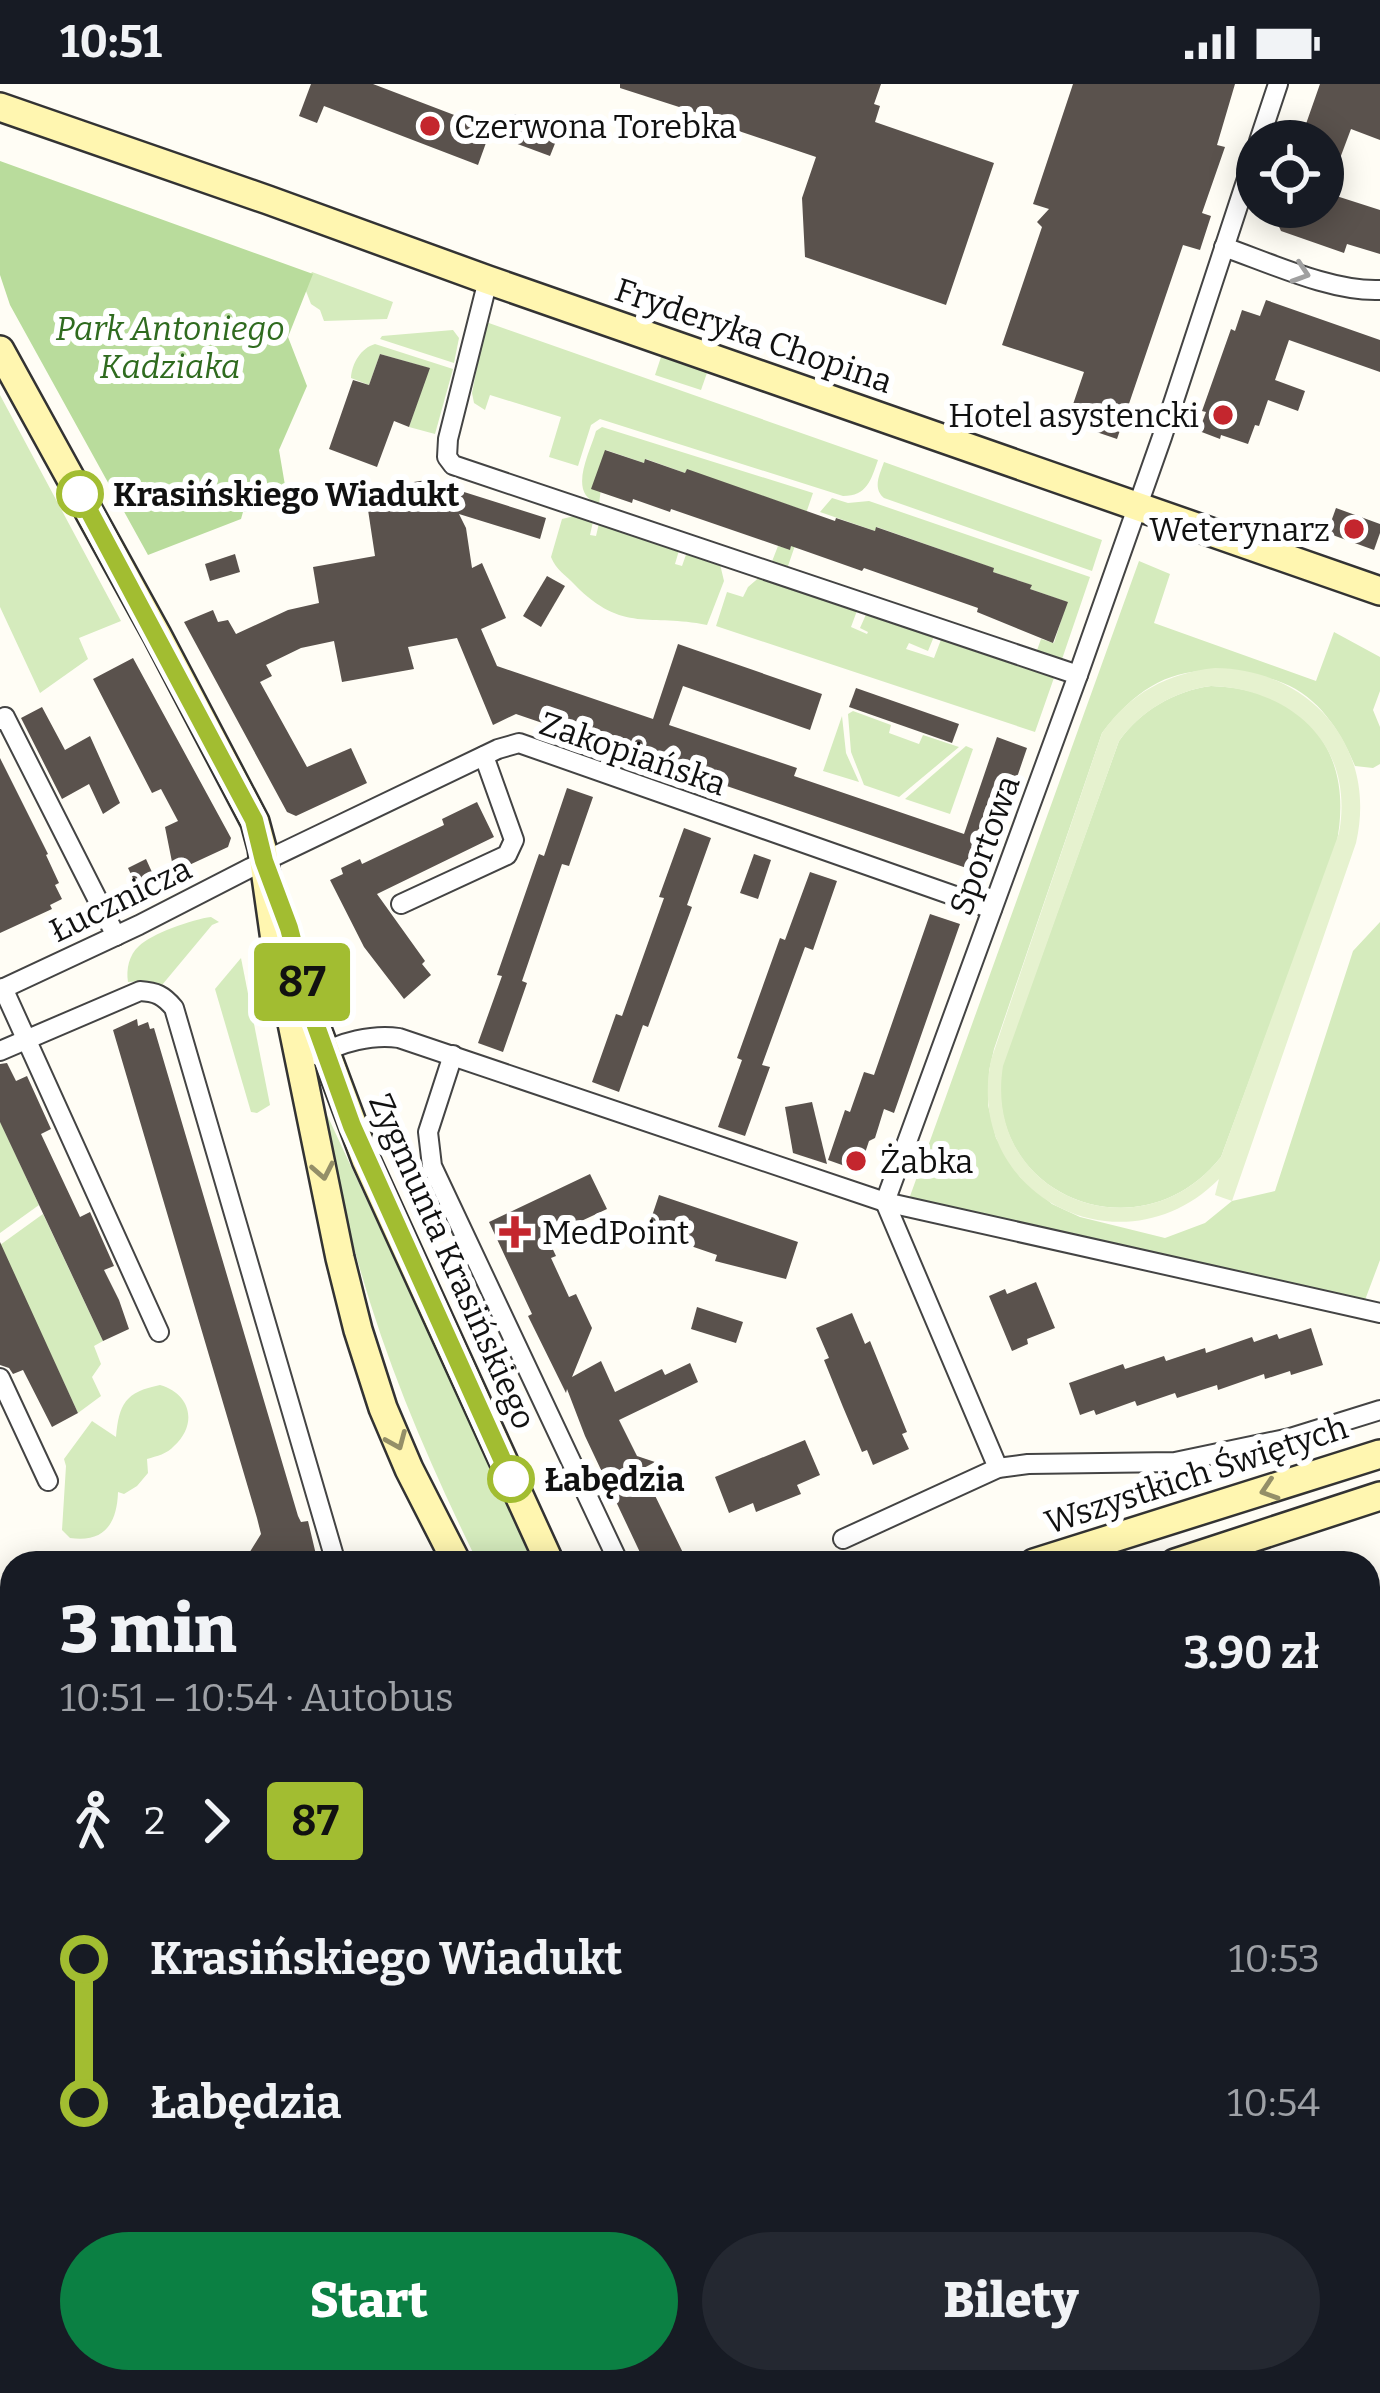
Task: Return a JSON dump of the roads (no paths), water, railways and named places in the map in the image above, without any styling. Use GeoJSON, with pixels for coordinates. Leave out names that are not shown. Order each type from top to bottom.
{"type":"FeatureCollection","features":[{"type":"Feature","properties":{"kind":"street","name":"Sportowa"},"geometry":{"type":"LineString","coordinates":[[1266,120],[1278,84]]}},
{"type":"Feature","properties":{"kind":"street","name":"Fryderyka Chopina"},"geometry":{"type":"LineString","coordinates":[[0,107],[1380,591]]}},
{"type":"Feature","properties":{"kind":"street","name":"Fryderyka Chopina"},"geometry":{"type":"LineString","coordinates":[[0,125],[105,144]]}},
{"type":"Feature","properties":{"kind":"street","name":"Sportowa"},"geometry":{"type":"LineString","coordinates":[[884,1202],[1078,675],[1236,211]]}},
{"type":"Feature","properties":{"kind":"street"},"geometry":{"type":"LineString","coordinates":[[1224,247],[1327,281],[1380,290]]}},
{"type":"Feature","properties":{"kind":"street"},"geometry":{"type":"LineString","coordinates":[[488,280],[448,439],[447,457],[453,465],[1078,675]]}},
{"type":"Feature","properties":{"kind":"street","name":"Zygmunta Krasińskiego"},"geometry":{"type":"LineString","coordinates":[[0,350],[258,830],[270,912],[340,1258],[370,1370],[409,1468],[451,1551]]}},
{"type":"Feature","properties":{"kind":"street"},"geometry":{"type":"LineString","coordinates":[[3,719],[116,936]]}},
{"type":"Feature","properties":{"kind":"street","name":"Zakopiańska"},"geometry":{"type":"LineString","coordinates":[[264,861],[519,743],[992,909]]}},
{"type":"Feature","properties":{"kind":"street"},"geometry":{"type":"LineString","coordinates":[[401,904],[507,855],[514,840],[484,756]]}},
{"type":"Feature","properties":{"kind":"street","name":"Zygmunta Krasińskiego"},"geometry":{"type":"LineString","coordinates":[[264,861],[325,1051],[366,1160],[545,1551]]}},
{"type":"Feature","properties":{"kind":"street","name":"Łucznicza"},"geometry":{"type":"LineString","coordinates":[[2,989],[264,861]]}},
{"type":"Feature","properties":{"kind":"street"},"geometry":{"type":"LineString","coordinates":[[2,989],[159,1332]]}},
{"type":"Feature","properties":{"kind":"street"},"geometry":{"type":"LineString","coordinates":[[0,1052],[140,991],[164,996],[174,1008],[332,1551]]}},
{"type":"Feature","properties":{"kind":"street","name":"Zygmunta Krasińskiego"},"geometry":{"type":"LineString","coordinates":[[291,1016],[309,1045],[325,1051]]}},
{"type":"Feature","properties":{"kind":"street"},"geometry":{"type":"LineString","coordinates":[[325,1051],[386,1036],[453,1054],[884,1202],[1380,1313]]}},
{"type":"Feature","properties":{"kind":"street","name":"Zygmunta Krasińskiego"},"geometry":{"type":"LineString","coordinates":[[310,1108],[309,1075],[316,1058],[325,1051]]}},
{"type":"Feature","properties":{"kind":"street"},"geometry":{"type":"LineString","coordinates":[[453,1054],[428,1132],[432,1166],[613,1551]]}},
{"type":"Feature","properties":{"kind":"street"},"geometry":{"type":"LineString","coordinates":[[843,1540],[998,1468],[884,1202]]}},
{"type":"Feature","properties":{"kind":"street"},"geometry":{"type":"LineString","coordinates":[[0,1378],[48,1480]]}},
{"type":"Feature","properties":{"kind":"street","name":"Wszystkich Świętych"},"geometry":{"type":"LineString","coordinates":[[998,1468],[1175,1462],[1304,1435],[1380,1410]]}},
{"type":"Feature","properties":{"kind":"street","name":"Wszystkich Świętych"},"geometry":{"type":"LineString","coordinates":[[1072,1551],[1380,1454]]}},
{"type":"Feature","properties":{"kind":"street"},"geometry":{"type":"LineString","coordinates":[[1211,1551],[1380,1496]]}},
{"type":"Feature","properties":{"kind":"place","name":"Czerwona Torebka"},"geometry":{"type":"Point","coordinates":[430,126]}},
{"type":"Feature","properties":{"kind":"place","name":"Hotel asystencki"},"geometry":{"type":"Point","coordinates":[1223,415]}},
{"type":"Feature","properties":{"kind":"place","name":"Krasińskiego Wiadukt"},"geometry":{"type":"Point","coordinates":[80,494]}},
{"type":"Feature","properties":{"kind":"place","name":"Weterynarz"},"geometry":{"type":"Point","coordinates":[1354,529]}},
{"type":"Feature","properties":{"kind":"place","name":"Żabka"},"geometry":{"type":"Point","coordinates":[856,1161]}},
{"type":"Feature","properties":{"kind":"place","name":"MedPoint"},"geometry":{"type":"Point","coordinates":[515,1232]}},
{"type":"Feature","properties":{"kind":"place","name":"Łabędzia"},"geometry":{"type":"Point","coordinates":[511,1479]}},
{"type":"Feature","properties":{"kind":"park label","name":"Park Antoniego Kadziaka"},"geometry":{"type":"Point","coordinates":[170,347]}}]}
